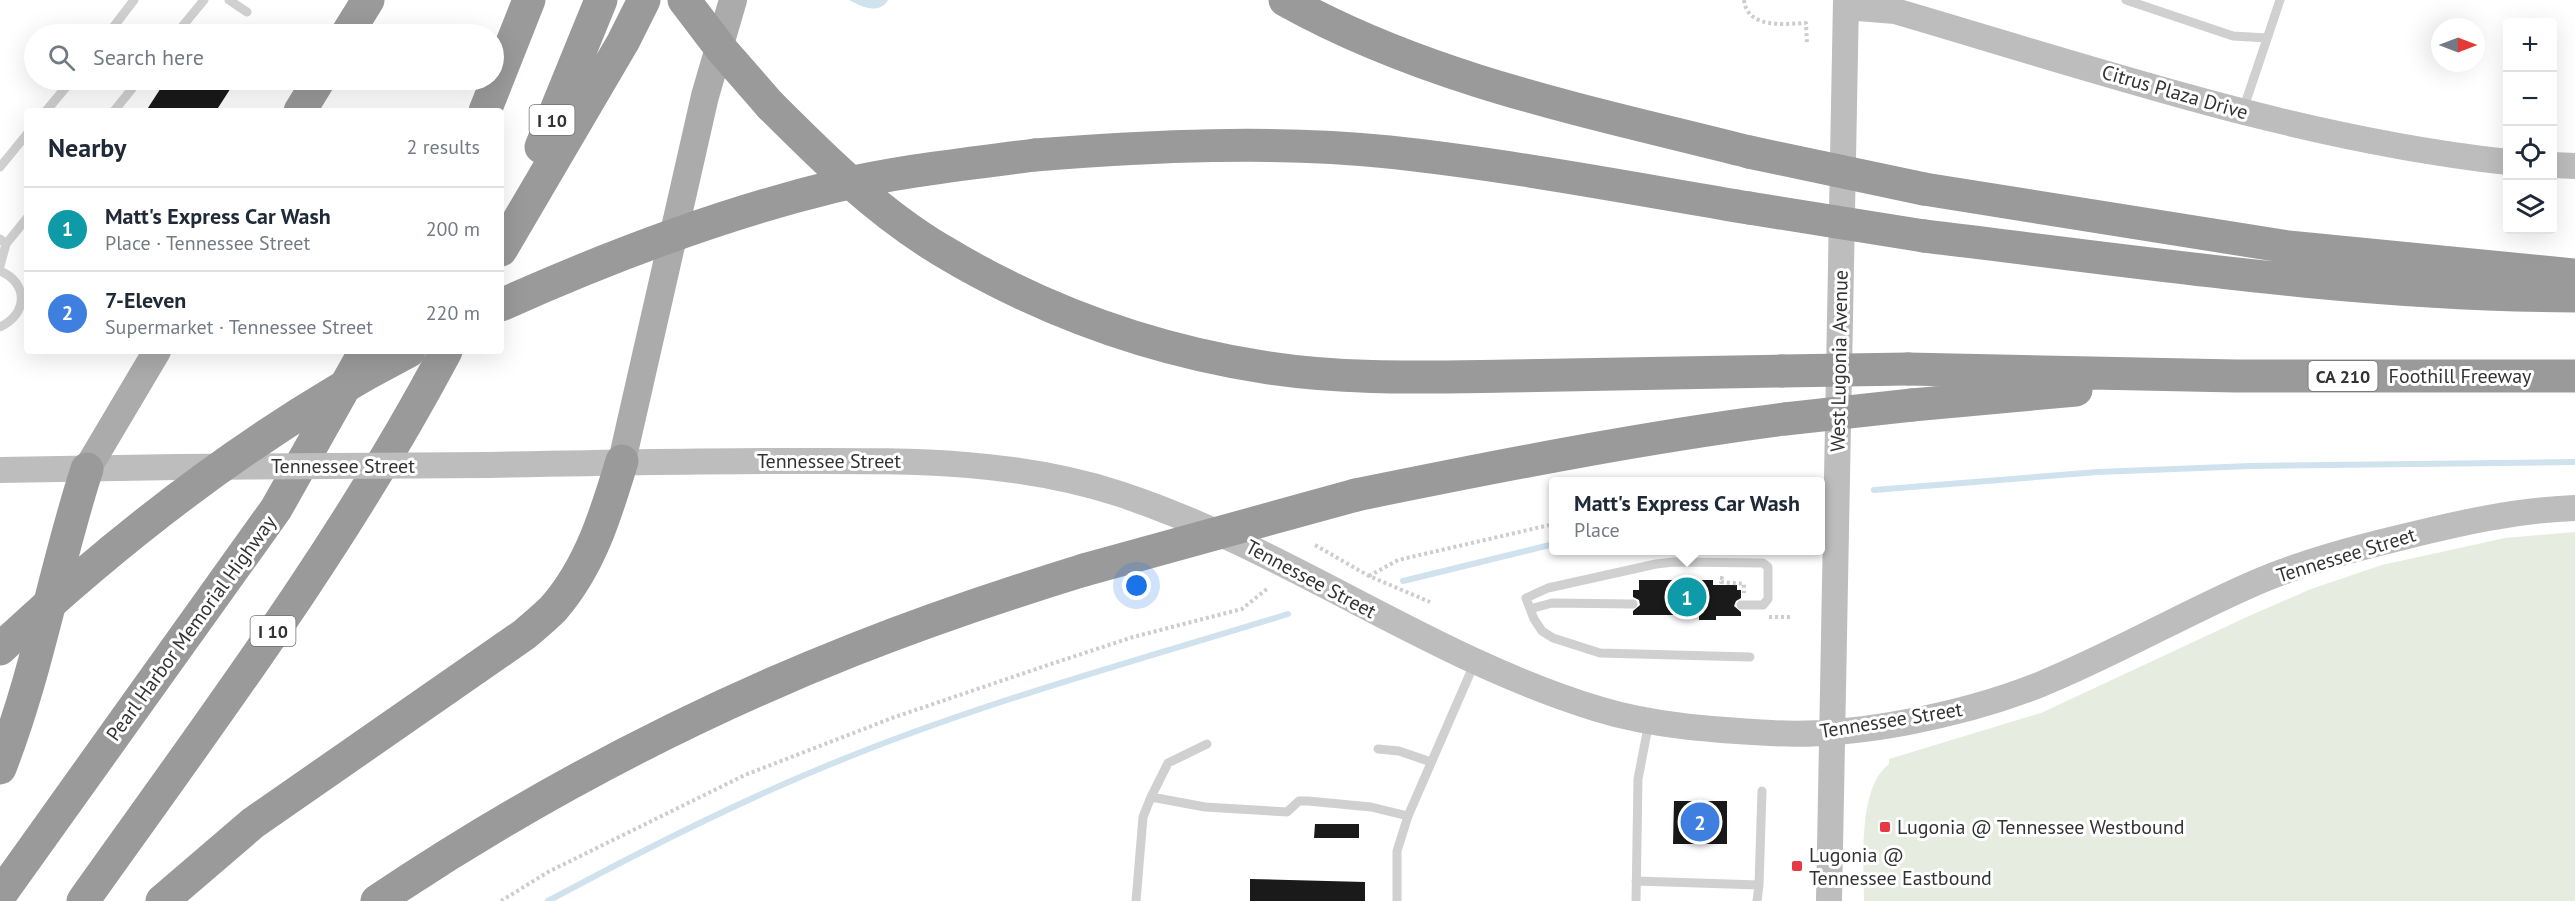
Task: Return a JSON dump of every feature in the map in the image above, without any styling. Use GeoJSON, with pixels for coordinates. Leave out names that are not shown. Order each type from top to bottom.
{"type":"FeatureCollection","features":[{"type":"Feature","properties":{"kind":"highway"},"geometry":{"type":"LineString","coordinates":[[353,24],[368,0]]}},
{"type":"Feature","properties":{"kind":"highway"},"geometry":{"type":"LineString","coordinates":[[504,62],[529,0]]}},
{"type":"Feature","properties":{"kind":"highway","name":"I 10"},"geometry":{"type":"LineString","coordinates":[[504,233],[601,0]]}},
{"type":"Feature","properties":{"kind":"highway"},"geometry":{"type":"LineString","coordinates":[[504,245],[623,42],[644,0]]}},
{"type":"Feature","properties":{"kind":"highway"},"geometry":{"type":"LineString","coordinates":[[684,0],[722,50],[770,105],[826,161],[880,207],[940,249],[1004,283],[1066,312],[1137,338],[1183,350],[1265,368],[1351,376],[1435,377],[1908,369],[2236,376]]}},
{"type":"Feature","properties":{"kind":"highway"},"geometry":{"type":"LineString","coordinates":[[1285,0],[1327,24],[1417,61],[1474,80],[1508,91],[1749,152],[1924,189],[2288,247],[2575,275]]}},
{"type":"Feature","properties":{"kind":"highway"},"geometry":{"type":"LineString","coordinates":[[301,108],[313,90]]}},
{"type":"Feature","properties":{"kind":"highway"},"geometry":{"type":"LineString","coordinates":[[485,108],[493,90]]}},
{"type":"Feature","properties":{"kind":"highway"},"geometry":{"type":"LineString","coordinates":[[504,303],[569,274],[664,238],[823,189],[930,169],[1035,154],[1136,147],[1218,146],[1302,146],[1389,152],[1496,166],[1924,236],[2284,279],[2409,290],[2575,296]]}},
{"type":"Feature","properties":{"kind":"highway","name":"Pearl Harbor Memorial Highway"},"geometry":{"type":"LineString","coordinates":[[0,895],[276,509],[363,354]]}},
{"type":"Feature","properties":{"kind":"highway"},"geometry":{"type":"LineString","coordinates":[[0,648],[81,575],[160,509],[253,443],[404,354]]}},
{"type":"Feature","properties":{"kind":"highway","name":"I 10"},"geometry":{"type":"LineString","coordinates":[[83,901],[263,646],[350,518],[444,354]]}},
{"type":"Feature","properties":{"kind":"highway"},"geometry":{"type":"LineString","coordinates":[[377,901],[457,847],[587,773],[727,704],[873,642],[966,607],[1084,570],[1356,495],[1547,456],[1681,433],[1912,405],[2236,376]]}},
{"type":"Feature","properties":{"kind":"highway","name":"Foothill Freeway"},"geometry":{"type":"LineString","coordinates":[[2236,376],[2575,376]]}},
{"type":"Feature","properties":{"kind":"highway"},"geometry":{"type":"LineString","coordinates":[[162,901],[253,823],[525,634],[553,608],[578,573],[601,529],[622,462]]}},
{"type":"Feature","properties":{"kind":"highway"},"geometry":{"type":"LineString","coordinates":[[0,768],[17,724],[74,508],[87,469]]}},
{"type":"Feature","properties":{"kind":"main road"},"geometry":{"type":"LineString","coordinates":[[342,24],[354,0]]}},
{"type":"Feature","properties":{"kind":"main road"},"geometry":{"type":"LineString","coordinates":[[622,462],[705,96],[733,0]]}},
{"type":"Feature","properties":{"kind":"main road","name":"Citrus Plaza Drive"},"geometry":{"type":"LineString","coordinates":[[1846,3],[1896,11],[2243,112],[2423,151],[2503,161]]}},
{"type":"Feature","properties":{"kind":"main road","name":"West Lugonia Avenue"},"geometry":{"type":"LineString","coordinates":[[1829,901],[1846,3]]}},
{"type":"Feature","properties":{"kind":"main road"},"geometry":{"type":"LineString","coordinates":[[300,108],[309,90]]}},
{"type":"Feature","properties":{"kind":"main road"},"geometry":{"type":"LineString","coordinates":[[2557,165],[2575,166]]}},
{"type":"Feature","properties":{"kind":"main road"},"geometry":{"type":"LineString","coordinates":[[87,469],[155,354]]}},
{"type":"Feature","properties":{"kind":"main road","name":"Tennessee Street"},"geometry":{"type":"LineString","coordinates":[[0,470],[913,460],[1033,471],[1079,482],[1163,510],[1251,546],[1395,623],[1475,662],[1561,697],[1606,711],[1650,720],[1774,733],[1831,733],[1928,717],[2004,698],[2045,682],[2259,581],[2342,552],[2464,521],[2541,509],[2575,508]]}},
{"type":"Feature","properties":{"kind":"lane"},"geometry":{"type":"LineString","coordinates":[[116,24],[135,0]]}},
{"type":"Feature","properties":{"kind":"lane"},"geometry":{"type":"LineString","coordinates":[[184,24],[204,0]]}},
{"type":"Feature","properties":{"kind":"lane"},"geometry":{"type":"LineString","coordinates":[[229,0],[247,12]]}},
{"type":"Feature","properties":{"kind":"lane"},"geometry":{"type":"LineString","coordinates":[[2126,0],[2233,36],[2267,38]]}},
{"type":"Feature","properties":{"kind":"lane"},"geometry":{"type":"LineString","coordinates":[[2243,112],[2280,0]]}},
{"type":"Feature","properties":{"kind":"lane"},"geometry":{"type":"LineString","coordinates":[[49,108],[64,90]]}},
{"type":"Feature","properties":{"kind":"lane"},"geometry":{"type":"LineString","coordinates":[[116,108],[131,90]]}},
{"type":"Feature","properties":{"kind":"lane"},"geometry":{"type":"LineString","coordinates":[[0,167],[24,138]]}},
{"type":"Feature","properties":{"kind":"lane"},"geometry":{"type":"LineString","coordinates":[[0,266],[3,241],[24,221]]}},
{"type":"Feature","properties":{"kind":"lane"},"geometry":{"type":"LineString","coordinates":[[0,271],[15,280],[22,298],[16,316],[0,327]]}},
{"type":"Feature","properties":{"kind":"lane"},"geometry":{"type":"LineString","coordinates":[[1742,605],[1763,605],[1768,600],[1768,567],[1762,563],[1674,562],[1656,564],[1548,588],[1526,598],[1542,631],[1553,638],[1600,653],[1750,657]]}},
{"type":"Feature","properties":{"kind":"lane"},"geometry":{"type":"LineString","coordinates":[[1530,609],[1552,603],[1633,604]]}},
{"type":"Feature","properties":{"kind":"lane"},"geometry":{"type":"LineString","coordinates":[[1397,901],[1397,852],[1408,816],[1475,662]]}},
{"type":"Feature","properties":{"kind":"lane"},"geometry":{"type":"LineString","coordinates":[[1636,901],[1638,779],[1650,720]]}},
{"type":"Feature","properties":{"kind":"lane"},"geometry":{"type":"LineString","coordinates":[[1136,901],[1143,817],[1151,797],[1168,763],[1207,744]]}},
{"type":"Feature","properties":{"kind":"lane"},"geometry":{"type":"LineString","coordinates":[[1378,749],[1399,751],[1431,762]]}},
{"type":"Feature","properties":{"kind":"lane"},"geometry":{"type":"LineString","coordinates":[[1757,901],[1762,791]]}},
{"type":"Feature","properties":{"kind":"lane"},"geometry":{"type":"LineString","coordinates":[[1151,797],[1205,807],[1287,812],[1299,801],[1308,801],[1371,807],[1408,816]]}},
{"type":"Feature","properties":{"kind":"lane"},"geometry":{"type":"LineString","coordinates":[[1636,881],[1759,885]]}},
{"type":"Feature","properties":{"kind":"path"},"geometry":{"type":"LineString","coordinates":[[1744,0],[1744,5],[1754,18],[1773,25],[1806,23],[1807,45]]}},
{"type":"Feature","properties":{"kind":"path"},"geometry":{"type":"LineString","coordinates":[[1369,576],[1398,560],[1549,525]]}},
{"type":"Feature","properties":{"kind":"path"},"geometry":{"type":"LineString","coordinates":[[1315,545],[1369,576],[1430,602]]}},
{"type":"Feature","properties":{"kind":"path"},"geometry":{"type":"LineString","coordinates":[[1711,578],[1722,578],[1721,582],[1744,584],[1742,605],[1744,617],[1792,617]]}},
{"type":"Feature","properties":{"kind":"path"},"geometry":{"type":"LineString","coordinates":[[501,901],[548,872],[745,776],[892,718],[1045,666],[1133,638],[1242,609],[1267,589]]}},
{"type":"Feature","properties":{"kind":"shaded area"},"geometry":{"type":"Polygon","coordinates":[[[2575,532],[2575,901],[1864,901],[1863,848],[1867,808],[1872,790],[1879,775],[1889,764],[1889,759],[2041,713],[2311,589],[2382,565],[2505,538],[2575,532]]]}},
{"type":"Feature","properties":{"kind":"water"},"geometry":{"type":"Polygon","coordinates":[[[849,0],[888,0],[880,7],[870,8],[849,0]]]}},
{"type":"Feature","properties":{"kind":"building"},"geometry":{"type":"Polygon","coordinates":[[[160,90],[230,90],[218,108],[148,108],[160,90]]]}},
{"type":"Feature","properties":{"kind":"building"},"geometry":{"type":"Polygon","coordinates":[[[1639,580],[1713,580],[1713,585],[1737,585],[1737,590],[1741,590],[1741,598],[1734,606],[1741,612],[1741,616],[1716,616],[1716,620],[1699,620],[1699,615],[1633,615],[1633,611],[1640,605],[1639,600],[1633,597],[1633,590],[1639,590],[1639,580]]]}},
{"type":"Feature","properties":{"kind":"building"},"geometry":{"type":"Polygon","coordinates":[[[1674,801],[1727,801],[1727,844],[1673,844],[1674,801]]]}},
{"type":"Feature","properties":{"kind":"building"},"geometry":{"type":"Polygon","coordinates":[[[1315,824],[1359,824],[1359,838],[1314,838],[1315,824]]]}},
{"type":"Feature","properties":{"kind":"building"},"geometry":{"type":"Polygon","coordinates":[[[1250,879],[1365,882],[1365,901],[1250,901],[1250,879]]]}},
{"type":"Feature","properties":{"kind":"waterway"},"geometry":{"type":"LineString","coordinates":[[1874,490],[2098,472],[2251,466],[2575,462]]}},
{"type":"Feature","properties":{"kind":"waterway"},"geometry":{"type":"LineString","coordinates":[[1403,581],[1549,545]]}},
{"type":"Feature","properties":{"kind":"waterway"},"geometry":{"type":"LineString","coordinates":[[548,901],[698,824],[812,772],[905,735],[1014,698],[1288,614]]}},
{"type":"Feature","properties":{"kind":"place","name":"Matt's Express Car Wash"},"geometry":{"type":"Point","coordinates":[1687,597]}},
{"type":"Feature","properties":{"kind":"place","name":"7-Eleven"},"geometry":{"type":"Point","coordinates":[1700,822]}},
{"type":"Feature","properties":{"kind":"place","name":"Lugonia @ Tennessee Westbound"},"geometry":{"type":"Point","coordinates":[1885,827]}},
{"type":"Feature","properties":{"kind":"place","name":"Lugonia @ Tennessee Eastbound"},"geometry":{"type":"Point","coordinates":[1797,866]}}]}
